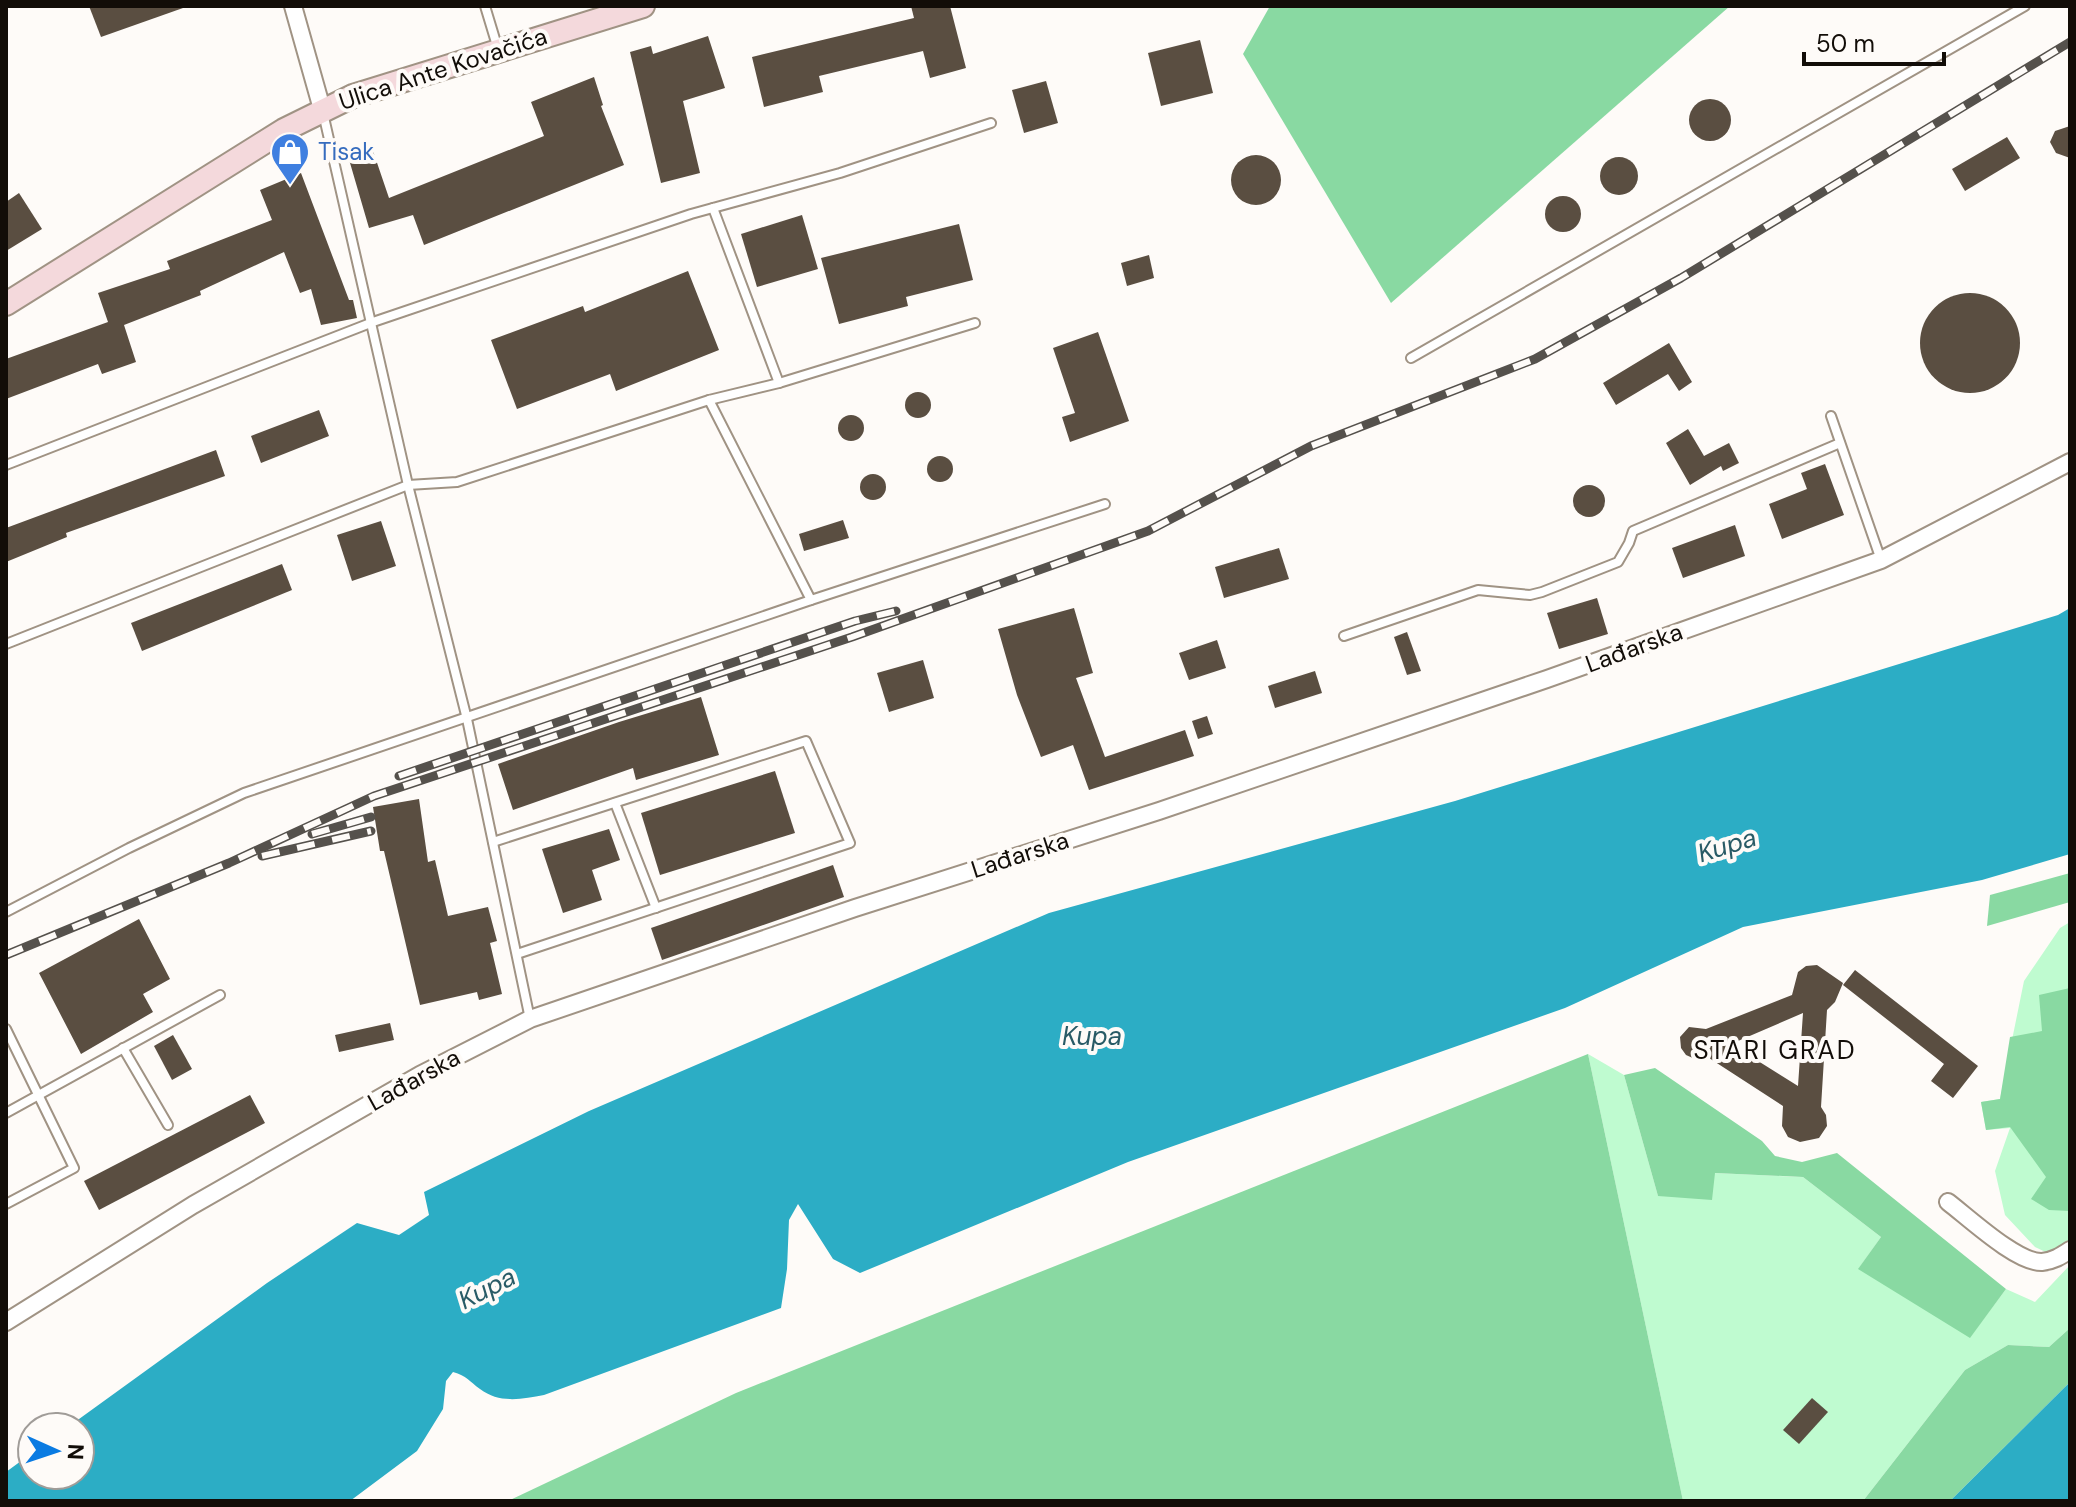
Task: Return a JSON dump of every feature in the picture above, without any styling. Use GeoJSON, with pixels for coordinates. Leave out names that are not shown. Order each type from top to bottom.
{"type":"FeatureCollection","features":[{"type":"Feature","properties":{"kind":"main road","name":"Ulica Ante Kovačića"},"geometry":{"type":"LineString","coordinates":[[6,304],[322,109],[353,96],[643,6]]}},
{"type":"Feature","properties":{"kind":"street"},"geometry":{"type":"LineString","coordinates":[[293,6],[322,109]]}},
{"type":"Feature","properties":{"kind":"street","name":"Lađarska"},"geometry":{"type":"LineString","coordinates":[[6,1322],[193,1205],[420,1075],[530,1019],[855,908],[1174,806],[1562,674],[1881,560],[2070,462]]}},
{"type":"Feature","properties":{"kind":"street"},"geometry":{"type":"LineString","coordinates":[[1948,1202],[2025,1260],[2049,1261],[2070,1250]]}},
{"type":"Feature","properties":{"kind":"lane"},"geometry":{"type":"LineString","coordinates":[[485,6],[499,50]]}},
{"type":"Feature","properties":{"kind":"lane"},"geometry":{"type":"LineString","coordinates":[[1411,358],[2025,6]]}},
{"type":"Feature","properties":{"kind":"lane"},"geometry":{"type":"LineString","coordinates":[[322,109],[408,485],[467,719],[530,1019]]}},
{"type":"Feature","properties":{"kind":"lane"},"geometry":{"type":"LineString","coordinates":[[6,465],[373,322],[713,208],[840,173],[991,123]]}},
{"type":"Feature","properties":{"kind":"lane"},"geometry":{"type":"LineString","coordinates":[[713,208],[779,383]]}},
{"type":"Feature","properties":{"kind":"lane"},"geometry":{"type":"LineString","coordinates":[[6,644],[408,485],[457,482],[709,400],[779,383],[975,323]]}},
{"type":"Feature","properties":{"kind":"lane"},"geometry":{"type":"LineString","coordinates":[[709,400],[811,600]]}},
{"type":"Feature","properties":{"kind":"lane"},"geometry":{"type":"LineString","coordinates":[[1831,416],[1881,560]]}},
{"type":"Feature","properties":{"kind":"lane"},"geometry":{"type":"LineString","coordinates":[[1344,636],[1478,590],[1530,595],[1542,592],[1618,562],[1633,531],[1840,443]]}},
{"type":"Feature","properties":{"kind":"lane"},"geometry":{"type":"LineString","coordinates":[[6,912],[244,793],[811,600],[1105,504]]}},
{"type":"Feature","properties":{"kind":"lane"},"geometry":{"type":"LineString","coordinates":[[493,842],[806,741],[850,843],[517,954]]}},
{"type":"Feature","properties":{"kind":"lane"},"geometry":{"type":"LineString","coordinates":[[615,803],[656,908]]}},
{"type":"Feature","properties":{"kind":"lane"},"geometry":{"type":"LineString","coordinates":[[6,1113],[220,995]]}},
{"type":"Feature","properties":{"kind":"lane"},"geometry":{"type":"LineString","coordinates":[[6,1029],[74,1168],[6,1204]]}},
{"type":"Feature","properties":{"kind":"lane"},"geometry":{"type":"LineString","coordinates":[[123,1048],[168,1125]]}},
{"type":"Feature","properties":{"kind":"green space"},"geometry":{"type":"Polygon","coordinates":[[[1270,6],[1730,6],[1391,303],[1243,54],[1270,6]]]}},
{"type":"Feature","properties":{"kind":"green space"},"geometry":{"type":"Polygon","coordinates":[[[2070,873],[2070,902],[1987,926],[1990,895],[2070,873]]]}},
{"type":"Feature","properties":{"kind":"green space"},"geometry":{"type":"Polygon","coordinates":[[[2070,922],[2070,1239],[2054,1256],[2035,1247],[2005,1215],[1995,1171],[2010,1128],[1986,1130],[1981,1102],[2000,1099],[2024,981],[2060,928],[2070,922]]]}},
{"type":"Feature","properties":{"kind":"green space"},"geometry":{"type":"Polygon","coordinates":[[[2070,988],[2070,1211],[2049,1210],[2031,1199],[2046,1177],[2010,1127],[1986,1130],[1981,1102],[2000,1099],[2010,1037],[2042,1031],[2039,995],[2070,988]]]}},
{"type":"Feature","properties":{"kind":"green space"},"geometry":{"type":"Polygon","coordinates":[[[1588,1054],[1624,1075],[1658,1196],[1714,1173],[1803,1177],[1881,1237],[1859,1268],[1970,1337],[2006,1289],[2035,1302],[2070,1265],[2070,1328],[2049,1347],[2008,1345],[1965,1370],[1863,1501],[1683,1501],[1588,1054]]]}},
{"type":"Feature","properties":{"kind":"green space"},"geometry":{"type":"Polygon","coordinates":[[[1588,1054],[1683,1501],[508,1501],[736,1393],[1588,1054]]]}},
{"type":"Feature","properties":{"kind":"green space"},"geometry":{"type":"Polygon","coordinates":[[[1655,1068],[1762,1141],[1775,1156],[1802,1162],[1837,1153],[2006,1289],[1970,1338],[1858,1269],[1881,1237],[1803,1177],[1715,1173],[1712,1200],[1658,1196],[1624,1075],[1655,1068]]]}},
{"type":"Feature","properties":{"kind":"green space"},"geometry":{"type":"Polygon","coordinates":[[[2070,1328],[2070,1382],[1950,1501],[1863,1501],[1965,1370],[2008,1345],[2049,1347],[2070,1328]]]}},
{"type":"Feature","properties":{"kind":"water","name":"Kupa"},"geometry":{"type":"Polygon","coordinates":[[[2070,608],[2070,854],[1982,880],[1743,927],[1565,1008],[1128,1162],[860,1273],[833,1259],[798,1204],[789,1220],[787,1269],[781,1308],[544,1395],[511,1399],[495,1397],[453,1372],[446,1381],[443,1409],[417,1451],[350,1501],[6,1501],[6,1472],[16,1465],[16,1491],[96,1491],[96,1411],[90,1411],[267,1283],[357,1223],[399,1235],[429,1215],[424,1192],[589,1111],[1049,913],[1455,801],[2058,615],[2070,608]]]}},
{"type":"Feature","properties":{"kind":"water"},"geometry":{"type":"Polygon","coordinates":[[[2070,1382],[2070,1501],[1950,1501],[2070,1382]]]}},
{"type":"Feature","properties":{"kind":"building"},"geometry":{"type":"Polygon","coordinates":[[[89,6],[182,6],[183,8],[101,37],[89,6]]]}},
{"type":"Feature","properties":{"kind":"building"},"geometry":{"type":"Polygon","coordinates":[[[911,6],[950,6],[966,68],[930,78],[923,51],[819,76],[823,92],[764,107],[752,57],[914,18],[911,6]]]}},
{"type":"Feature","properties":{"kind":"building"},"geometry":{"type":"Polygon","coordinates":[[[708,36],[725,88],[683,101],[700,173],[661,183],[630,52],[651,46],[653,54],[708,36]]]}},
{"type":"Feature","properties":{"kind":"building"},"geometry":{"type":"Polygon","coordinates":[[[1200,40],[1213,93],[1161,106],[1148,53],[1200,40]]]}},
{"type":"Feature","properties":{"kind":"building"},"geometry":{"type":"Polygon","coordinates":[[[594,77],[601,106],[624,165],[424,245],[413,215],[369,228],[348,156],[372,148],[389,198],[544,136],[531,102],[594,77]]]}},
{"type":"Feature","properties":{"kind":"building"},"geometry":{"type":"Polygon","coordinates":[[[1046,81],[1058,123],[1024,133],[1012,90],[1046,81]]]}},
{"type":"Feature","properties":{"kind":"building"},"geometry":{"type":"Polygon","coordinates":[[[1710,99],[1725,105],[1731,120],[1725,135],[1710,141],[1695,135],[1689,120],[1695,105],[1710,99]]]}},
{"type":"Feature","properties":{"kind":"building"},"geometry":{"type":"Polygon","coordinates":[[[2070,126],[2070,158],[2056,153],[2050,142],[2055,131],[2070,126]]]}},
{"type":"Feature","properties":{"kind":"building"},"geometry":{"type":"Polygon","coordinates":[[[2007,137],[2020,158],[1965,191],[1952,169],[2007,137]]]}},
{"type":"Feature","properties":{"kind":"building"},"geometry":{"type":"Polygon","coordinates":[[[1256,155],[1274,162],[1281,180],[1274,198],[1256,205],[1238,198],[1231,180],[1238,162],[1256,155]]]}},
{"type":"Feature","properties":{"kind":"building"},"geometry":{"type":"Polygon","coordinates":[[[1619,157],[1632,163],[1638,176],[1632,189],[1619,195],[1606,189],[1600,176],[1606,163],[1619,157]]]}},
{"type":"Feature","properties":{"kind":"building"},"geometry":{"type":"Polygon","coordinates":[[[301,173],[349,300],[353,300],[357,318],[321,325],[311,289],[300,293],[284,252],[200,291],[201,295],[124,325],[136,362],[102,374],[98,364],[6,399],[6,359],[108,322],[98,293],[170,269],[167,261],[272,220],[260,190],[301,173]]]}},
{"type":"Feature","properties":{"kind":"building"},"geometry":{"type":"Polygon","coordinates":[[[19,193],[42,229],[6,251],[6,202],[19,193]]]}},
{"type":"Feature","properties":{"kind":"building"},"geometry":{"type":"Polygon","coordinates":[[[1563,196],[1575,202],[1581,214],[1575,226],[1563,232],[1551,226],[1545,214],[1551,202],[1563,196]]]}},
{"type":"Feature","properties":{"kind":"building"},"geometry":{"type":"Polygon","coordinates":[[[802,215],[818,269],[757,287],[741,234],[802,215]]]}},
{"type":"Feature","properties":{"kind":"building"},"geometry":{"type":"Polygon","coordinates":[[[959,224],[973,280],[906,297],[908,306],[839,324],[821,258],[959,224]]]}},
{"type":"Feature","properties":{"kind":"building"},"geometry":{"type":"Polygon","coordinates":[[[1149,255],[1154,278],[1127,286],[1121,263],[1149,255]]]}},
{"type":"Feature","properties":{"kind":"building"},"geometry":{"type":"Polygon","coordinates":[[[688,271],[719,350],[616,391],[610,374],[517,409],[491,340],[583,306],[585,312],[688,271]]]}},
{"type":"Feature","properties":{"kind":"building"},"geometry":{"type":"Polygon","coordinates":[[[1970,293],[1998,301],[2012,315],[2020,343],[2012,371],[1998,385],[1970,393],[1942,385],[1928,371],[1920,343],[1928,315],[1942,301],[1970,293]]]}},
{"type":"Feature","properties":{"kind":"building"},"geometry":{"type":"Polygon","coordinates":[[[1098,332],[1129,421],[1070,442],[1062,417],[1075,413],[1053,348],[1098,332]]]}},
{"type":"Feature","properties":{"kind":"building"},"geometry":{"type":"Polygon","coordinates":[[[1669,343],[1692,382],[1679,391],[1668,374],[1616,405],[1603,383],[1669,343]]]}},
{"type":"Feature","properties":{"kind":"building"},"geometry":{"type":"Polygon","coordinates":[[[918,392],[927,396],[931,405],[927,414],[918,418],[909,414],[905,405],[909,396],[918,392]]]}},
{"type":"Feature","properties":{"kind":"building"},"geometry":{"type":"Polygon","coordinates":[[[319,410],[329,436],[261,463],[251,436],[319,410]]]}},
{"type":"Feature","properties":{"kind":"building"},"geometry":{"type":"Polygon","coordinates":[[[851,415],[860,419],[864,428],[860,437],[851,441],[842,437],[838,428],[842,419],[851,415]]]}},
{"type":"Feature","properties":{"kind":"building"},"geometry":{"type":"Polygon","coordinates":[[[1688,429],[1704,456],[1729,443],[1739,463],[1723,471],[1721,466],[1690,485],[1666,443],[1688,429]]]}},
{"type":"Feature","properties":{"kind":"building"},"geometry":{"type":"Polygon","coordinates":[[[216,450],[225,476],[66,533],[67,537],[6,562],[6,528],[216,450]]]}},
{"type":"Feature","properties":{"kind":"building"},"geometry":{"type":"Polygon","coordinates":[[[940,456],[950,459],[953,469],[950,479],[940,482],[930,479],[927,469],[930,459],[940,456]]]}},
{"type":"Feature","properties":{"kind":"building"},"geometry":{"type":"Polygon","coordinates":[[[1825,464],[1844,515],[1782,539],[1769,504],[1807,489],[1801,473],[1825,464]]]}},
{"type":"Feature","properties":{"kind":"building"},"geometry":{"type":"Polygon","coordinates":[[[873,474],[883,477],[886,487],[883,497],[873,500],[863,497],[860,487],[863,477],[873,474]]]}},
{"type":"Feature","properties":{"kind":"building"},"geometry":{"type":"Polygon","coordinates":[[[1589,485],[1600,490],[1605,501],[1600,512],[1589,517],[1578,512],[1573,501],[1578,490],[1589,485]]]}},
{"type":"Feature","properties":{"kind":"building"},"geometry":{"type":"Polygon","coordinates":[[[843,520],[849,538],[804,551],[799,534],[843,520]]]}},
{"type":"Feature","properties":{"kind":"building"},"geometry":{"type":"Polygon","coordinates":[[[381,521],[396,566],[352,581],[337,535],[381,521]]]}},
{"type":"Feature","properties":{"kind":"building"},"geometry":{"type":"Polygon","coordinates":[[[1735,525],[1745,556],[1683,578],[1672,548],[1735,525]]]}},
{"type":"Feature","properties":{"kind":"building"},"geometry":{"type":"Polygon","coordinates":[[[1279,548],[1289,579],[1224,598],[1215,567],[1279,548]]]}},
{"type":"Feature","properties":{"kind":"building"},"geometry":{"type":"Polygon","coordinates":[[[282,564],[292,590],[142,651],[131,623],[282,564]]]}},
{"type":"Feature","properties":{"kind":"building"},"geometry":{"type":"Polygon","coordinates":[[[1597,598],[1608,634],[1559,649],[1547,613],[1597,598]]]}},
{"type":"Feature","properties":{"kind":"building"},"geometry":{"type":"Polygon","coordinates":[[[1074,608],[1093,673],[1076,678],[1105,757],[1185,730],[1194,756],[1089,790],[1073,745],[1041,757],[1017,695],[998,629],[1074,608]]]}},
{"type":"Feature","properties":{"kind":"building"},"geometry":{"type":"Polygon","coordinates":[[[1407,632],[1421,671],[1407,675],[1394,637],[1407,632]]]}},
{"type":"Feature","properties":{"kind":"building"},"geometry":{"type":"Polygon","coordinates":[[[1217,640],[1226,668],[1189,680],[1179,653],[1217,640]]]}},
{"type":"Feature","properties":{"kind":"building"},"geometry":{"type":"Polygon","coordinates":[[[923,660],[934,698],[889,712],[877,673],[923,660]]]}},
{"type":"Feature","properties":{"kind":"building"},"geometry":{"type":"Polygon","coordinates":[[[1315,671],[1322,693],[1275,708],[1268,686],[1315,671]]]}},
{"type":"Feature","properties":{"kind":"building"},"geometry":{"type":"Polygon","coordinates":[[[701,697],[719,755],[636,780],[633,768],[513,810],[498,764],[701,697]]]}},
{"type":"Feature","properties":{"kind":"building"},"geometry":{"type":"Polygon","coordinates":[[[1207,716],[1213,734],[1198,739],[1192,721],[1207,716]]]}},
{"type":"Feature","properties":{"kind":"building"},"geometry":{"type":"Polygon","coordinates":[[[775,771],[795,833],[660,875],[641,813],[775,771]]]}},
{"type":"Feature","properties":{"kind":"building"},"geometry":{"type":"Polygon","coordinates":[[[419,799],[428,862],[435,860],[448,916],[488,907],[497,941],[490,943],[502,994],[479,1000],[477,992],[420,1005],[384,851],[380,851],[373,807],[419,799]]]}},
{"type":"Feature","properties":{"kind":"building"},"geometry":{"type":"Polygon","coordinates":[[[609,829],[620,860],[592,870],[602,900],[563,913],[542,849],[609,829]]]}},
{"type":"Feature","properties":{"kind":"building"},"geometry":{"type":"Polygon","coordinates":[[[833,865],[844,897],[662,960],[651,928],[833,865]]]}},
{"type":"Feature","properties":{"kind":"building"},"geometry":{"type":"Polygon","coordinates":[[[139,919],[170,979],[143,994],[153,1012],[81,1054],[39,973],[139,919]]]}},
{"type":"Feature","properties":{"kind":"building"},"geometry":{"type":"Polygon","coordinates":[[[1817,965],[1843,983],[1835,1002],[1827,1010],[1821,1107],[1827,1126],[1819,1138],[1800,1142],[1788,1137],[1782,1126],[1783,1106],[1706,1056],[1695,1059],[1686,1055],[1681,1048],[1680,1037],[1689,1027],[1706,1029],[1792,995],[1798,972],[1806,966],[1817,965]],[[1803,1013],[1731,1044],[1798,1086],[1803,1013]]]}},
{"type":"Feature","properties":{"kind":"building"},"geometry":{"type":"Polygon","coordinates":[[[1855,970],[1978,1066],[1953,1098],[1931,1081],[1944,1064],[1843,985],[1855,970]]]}},
{"type":"Feature","properties":{"kind":"building"},"geometry":{"type":"Polygon","coordinates":[[[390,1023],[394,1040],[339,1052],[335,1035],[390,1023]]]}},
{"type":"Feature","properties":{"kind":"building"},"geometry":{"type":"Polygon","coordinates":[[[173,1035],[192,1069],[172,1080],[154,1046],[173,1035]]]}},
{"type":"Feature","properties":{"kind":"building"},"geometry":{"type":"Polygon","coordinates":[[[250,1095],[265,1123],[99,1210],[84,1181],[250,1095]]]}},
{"type":"Feature","properties":{"kind":"building"},"geometry":{"type":"Polygon","coordinates":[[[1812,1398],[1828,1412],[1799,1444],[1783,1430],[1812,1398]]]}},
{"type":"Feature","properties":{"kind":"railway"},"geometry":{"type":"LineString","coordinates":[[6,955],[229,863],[374,796],[852,637],[1148,531],[1311,446],[1535,359],[1681,278],[2070,42]]}},
{"type":"Feature","properties":{"kind":"railway"},"geometry":{"type":"LineString","coordinates":[[399,776],[855,621],[896,611]]}},
{"type":"Feature","properties":{"kind":"railway"},"geometry":{"type":"LineString","coordinates":[[312,834],[371,817]]}},
{"type":"Feature","properties":{"kind":"railway"},"geometry":{"type":"LineString","coordinates":[[262,856],[371,831]]}},
{"type":"Feature","properties":{"kind":"place","name":"Tisak"},"geometry":{"type":"Point","coordinates":[290,186]}},
{"type":"Feature","properties":{"kind":"district","name":"STARI GRAD"},"geometry":{"type":"Point","coordinates":[1775,1050]}}]}
